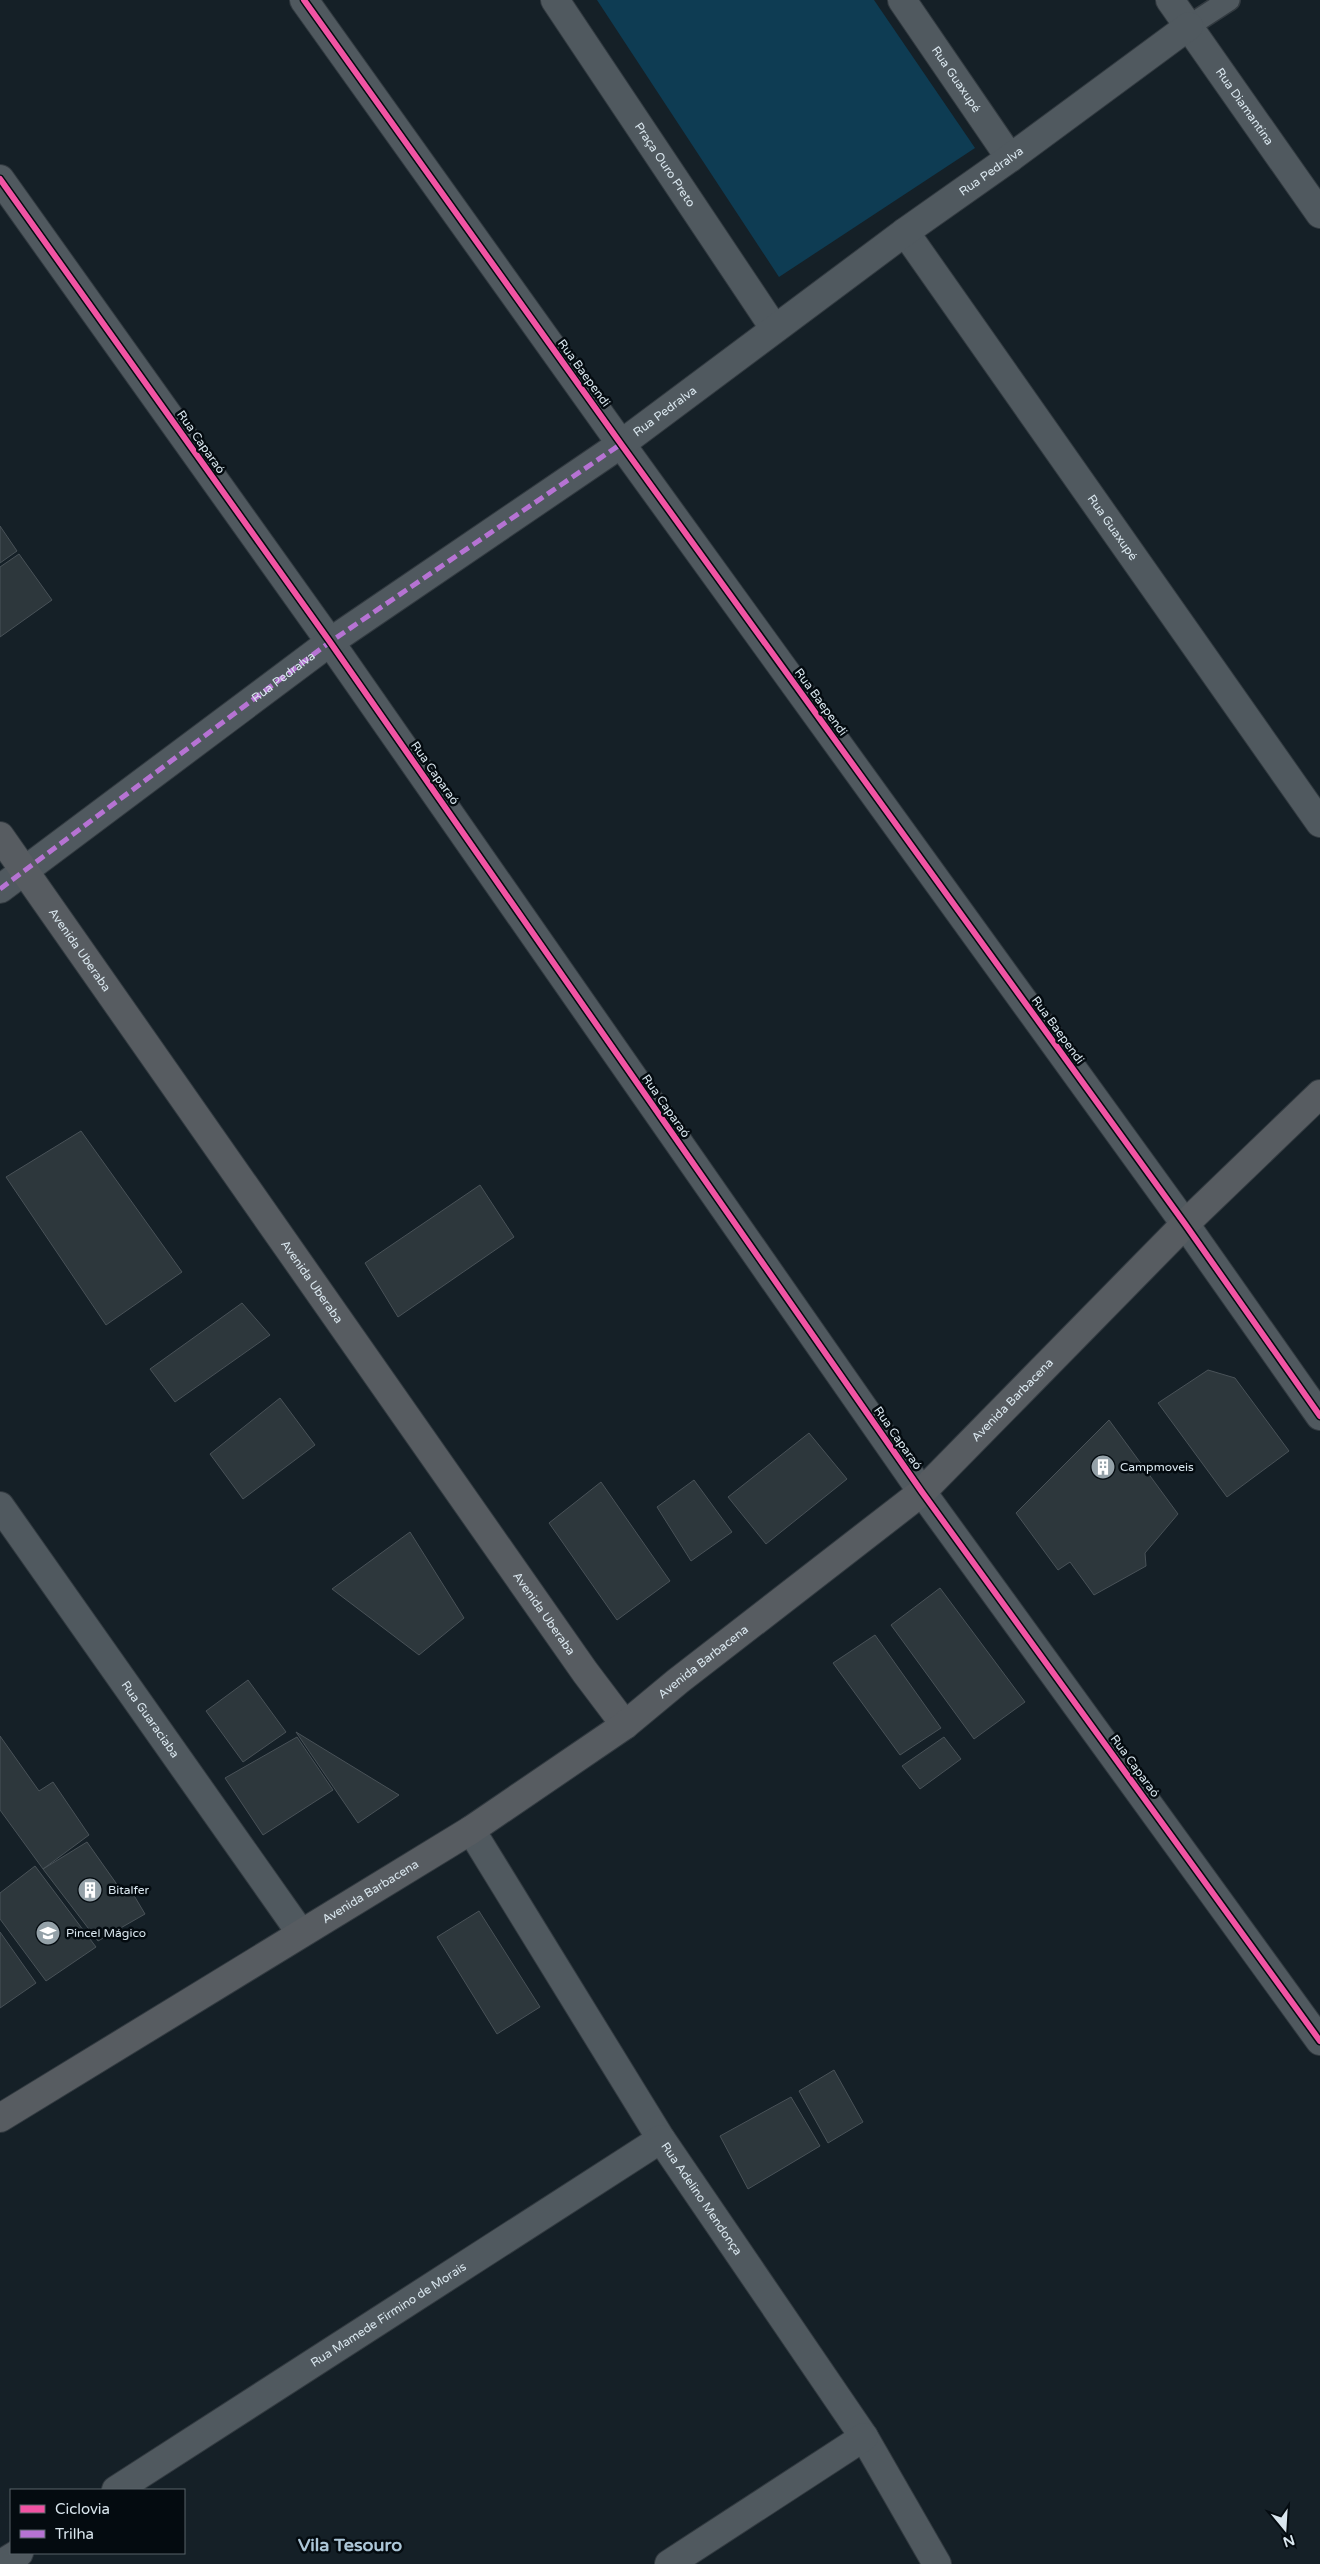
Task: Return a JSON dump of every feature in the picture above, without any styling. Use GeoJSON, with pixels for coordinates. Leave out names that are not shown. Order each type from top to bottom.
{"type":"FeatureCollection","features":[{"type":"Feature","properties":{"kind":"main road","name":"Avenida Uberaba"},"geometry":{"type":"LineString","coordinates":[[0,836],[580,1664],[625,1725]]}},
{"type":"Feature","properties":{"kind":"main road","name":"Avenida Barbacena"},"geometry":{"type":"LineString","coordinates":[[0,2118],[300,1932],[470,1830],[625,1725],[678,1681],[922,1492],[1185,1224],[1320,1094]]}},
{"type":"Feature","properties":{"kind":"street","name":"Rua Baependi"},"geometry":{"type":"LineString","coordinates":[[304,0],[621,444],[1185,1224],[1320,1416]]}},
{"type":"Feature","properties":{"kind":"street","name":"Praça Ouro Preto"},"geometry":{"type":"LineString","coordinates":[[555,0],[774,328]]}},
{"type":"Feature","properties":{"kind":"street","name":"Rua Guaxupé"},"geometry":{"type":"LineString","coordinates":[[902,0],[1010,158]]}},
{"type":"Feature","properties":{"kind":"street","name":"Rua Diamantina"},"geometry":{"type":"LineString","coordinates":[[1170,0],[1320,214]]}},
{"type":"Feature","properties":{"kind":"street","name":"Rua Pedralva"},"geometry":{"type":"LineString","coordinates":[[0,889],[330,642],[621,444],[774,328],[1189,26]]}},
{"type":"Feature","properties":{"kind":"street","name":"Rua Caparaó"},"geometry":{"type":"LineString","coordinates":[[0,179],[330,642],[922,1492],[1320,2041]]}},
{"type":"Feature","properties":{"kind":"street","name":"Rua Guaxupé"},"geometry":{"type":"LineString","coordinates":[[905,232],[1320,823]]}},
{"type":"Feature","properties":{"kind":"street","name":"Rua Guaraciaba"},"geometry":{"type":"LineString","coordinates":[[0,1506],[300,1932]]}},
{"type":"Feature","properties":{"kind":"street","name":"Rua Adelino Mendonça"},"geometry":{"type":"LineString","coordinates":[[470,1830],[661,2139],[864,2437],[937,2564]]}},
{"type":"Feature","properties":{"kind":"street","name":"Rua Mamede Firmino de Morais"},"geometry":{"type":"LineString","coordinates":[[118,2489],[661,2139]]}},
{"type":"Feature","properties":{"kind":"street"},"geometry":{"type":"LineString","coordinates":[[670,2564],[864,2437]]}},
{"type":"Feature","properties":{"kind":"lane","name":"Rua Pedralva"},"geometry":{"type":"LineString","coordinates":[[1189,26],[1229,0]]}},
{"type":"Feature","properties":{"kind":"shaded area"},"geometry":{"type":"Polygon","coordinates":[[[597,0],[874,0],[975,148],[779,277],[597,0]]]}},
{"type":"Feature","properties":{"kind":"building"},"geometry":{"type":"Polygon","coordinates":[[[0,526],[17,551],[0,563],[0,526]]]}},
{"type":"Feature","properties":{"kind":"building"},"geometry":{"type":"Polygon","coordinates":[[[19,554],[52,600],[0,637],[0,567],[19,554]]]}},
{"type":"Feature","properties":{"kind":"building"},"geometry":{"type":"Polygon","coordinates":[[[81,1131],[182,1272],[106,1325],[6,1177],[81,1131]]]}},
{"type":"Feature","properties":{"kind":"building"},"geometry":{"type":"Polygon","coordinates":[[[480,1185],[514,1237],[398,1317],[365,1263],[480,1185]]]}},
{"type":"Feature","properties":{"kind":"building"},"geometry":{"type":"Polygon","coordinates":[[[242,1303],[270,1335],[175,1402],[150,1369],[242,1303]]]}},
{"type":"Feature","properties":{"kind":"building"},"geometry":{"type":"Polygon","coordinates":[[[1208,1370],[1235,1378],[1289,1451],[1227,1497],[1158,1403],[1208,1370]]]}},
{"type":"Feature","properties":{"kind":"building"},"geometry":{"type":"Polygon","coordinates":[[[280,1398],[315,1445],[243,1499],[210,1454],[280,1398]]]}},
{"type":"Feature","properties":{"kind":"building","name":"Campmoveis"},"geometry":{"type":"Polygon","coordinates":[[[1109,1420],[1178,1514],[1145,1553],[1146,1566],[1094,1595],[1070,1562],[1058,1570],[1016,1513],[1109,1420]]]}},
{"type":"Feature","properties":{"kind":"building"},"geometry":{"type":"Polygon","coordinates":[[[809,1433],[847,1479],[766,1544],[728,1497],[809,1433]]]}},
{"type":"Feature","properties":{"kind":"building"},"geometry":{"type":"Polygon","coordinates":[[[694,1480],[732,1532],[691,1561],[657,1507],[694,1480]]]}},
{"type":"Feature","properties":{"kind":"building"},"geometry":{"type":"Polygon","coordinates":[[[601,1482],[670,1581],[617,1620],[549,1523],[601,1482]]]}},
{"type":"Feature","properties":{"kind":"building"},"geometry":{"type":"Polygon","coordinates":[[[410,1532],[464,1618],[419,1655],[332,1589],[410,1532]]]}},
{"type":"Feature","properties":{"kind":"building"},"geometry":{"type":"Polygon","coordinates":[[[940,1588],[1025,1702],[974,1739],[891,1625],[940,1588]]]}},
{"type":"Feature","properties":{"kind":"building"},"geometry":{"type":"Polygon","coordinates":[[[875,1635],[941,1728],[900,1755],[833,1663],[875,1635]]]}},
{"type":"Feature","properties":{"kind":"building"},"geometry":{"type":"Polygon","coordinates":[[[248,1680],[286,1732],[243,1762],[206,1711],[248,1680]]]}},
{"type":"Feature","properties":{"kind":"building"},"geometry":{"type":"Polygon","coordinates":[[[296,1732],[399,1795],[358,1823],[296,1732]]]}},
{"type":"Feature","properties":{"kind":"building"},"geometry":{"type":"Polygon","coordinates":[[[0,1736],[39,1791],[53,1782],[89,1835],[43,1869],[0,1810],[0,1736]]]}},
{"type":"Feature","properties":{"kind":"building"},"geometry":{"type":"Polygon","coordinates":[[[297,1737],[333,1790],[263,1835],[225,1778],[297,1737]]]}},
{"type":"Feature","properties":{"kind":"building"},"geometry":{"type":"Polygon","coordinates":[[[944,1737],[961,1759],[920,1789],[902,1766],[944,1737]]]}},
{"type":"Feature","properties":{"kind":"building","name":"Bitalfer"},"geometry":{"type":"Polygon","coordinates":[[[87,1842],[123,1893],[129,1887],[145,1914],[98,1941],[43,1869],[87,1842]]]}},
{"type":"Feature","properties":{"kind":"building","name":"Pincel Mágico"},"geometry":{"type":"Polygon","coordinates":[[[35,1866],[96,1947],[46,1981],[0,1919],[0,1893],[35,1866]]]}},
{"type":"Feature","properties":{"kind":"building"},"geometry":{"type":"Polygon","coordinates":[[[479,1911],[540,2007],[497,2034],[437,1937],[479,1911]]]}},
{"type":"Feature","properties":{"kind":"building"},"geometry":{"type":"Polygon","coordinates":[[[0,1932],[36,1983],[0,2008],[0,1932]]]}},
{"type":"Feature","properties":{"kind":"building"},"geometry":{"type":"Polygon","coordinates":[[[834,2070],[863,2122],[828,2143],[799,2091],[834,2070]]]}},
{"type":"Feature","properties":{"kind":"building"},"geometry":{"type":"Polygon","coordinates":[[[791,2097],[820,2146],[748,2189],[720,2136],[791,2097]]]}},
{"type":"Feature","properties":{"kind":"marked path"},"geometry":{"type":"LineString","coordinates":[[0,889],[330,642],[621,444]]}},
{"type":"Feature","properties":{"kind":"cycle path"},"geometry":{"type":"LineString","coordinates":[[304,0],[621,444],[1185,1224],[1320,1416]]}},
{"type":"Feature","properties":{"kind":"cycle path"},"geometry":{"type":"LineString","coordinates":[[0,179],[330,642],[922,1492],[1320,2041]]}},
{"type":"Feature","properties":{"kind":"place","name":"Campmoveis"},"geometry":{"type":"Point","coordinates":[1103,1467]}},
{"type":"Feature","properties":{"kind":"place","name":"Bitalfer"},"geometry":{"type":"Point","coordinates":[90,1890]}},
{"type":"Feature","properties":{"kind":"place","name":"Pincel Mágico"},"geometry":{"type":"Point","coordinates":[48,1933]}},
{"type":"Feature","properties":{"kind":"district","name":"Vila Tesouro"},"geometry":{"type":"Point","coordinates":[350,2545]}}]}
